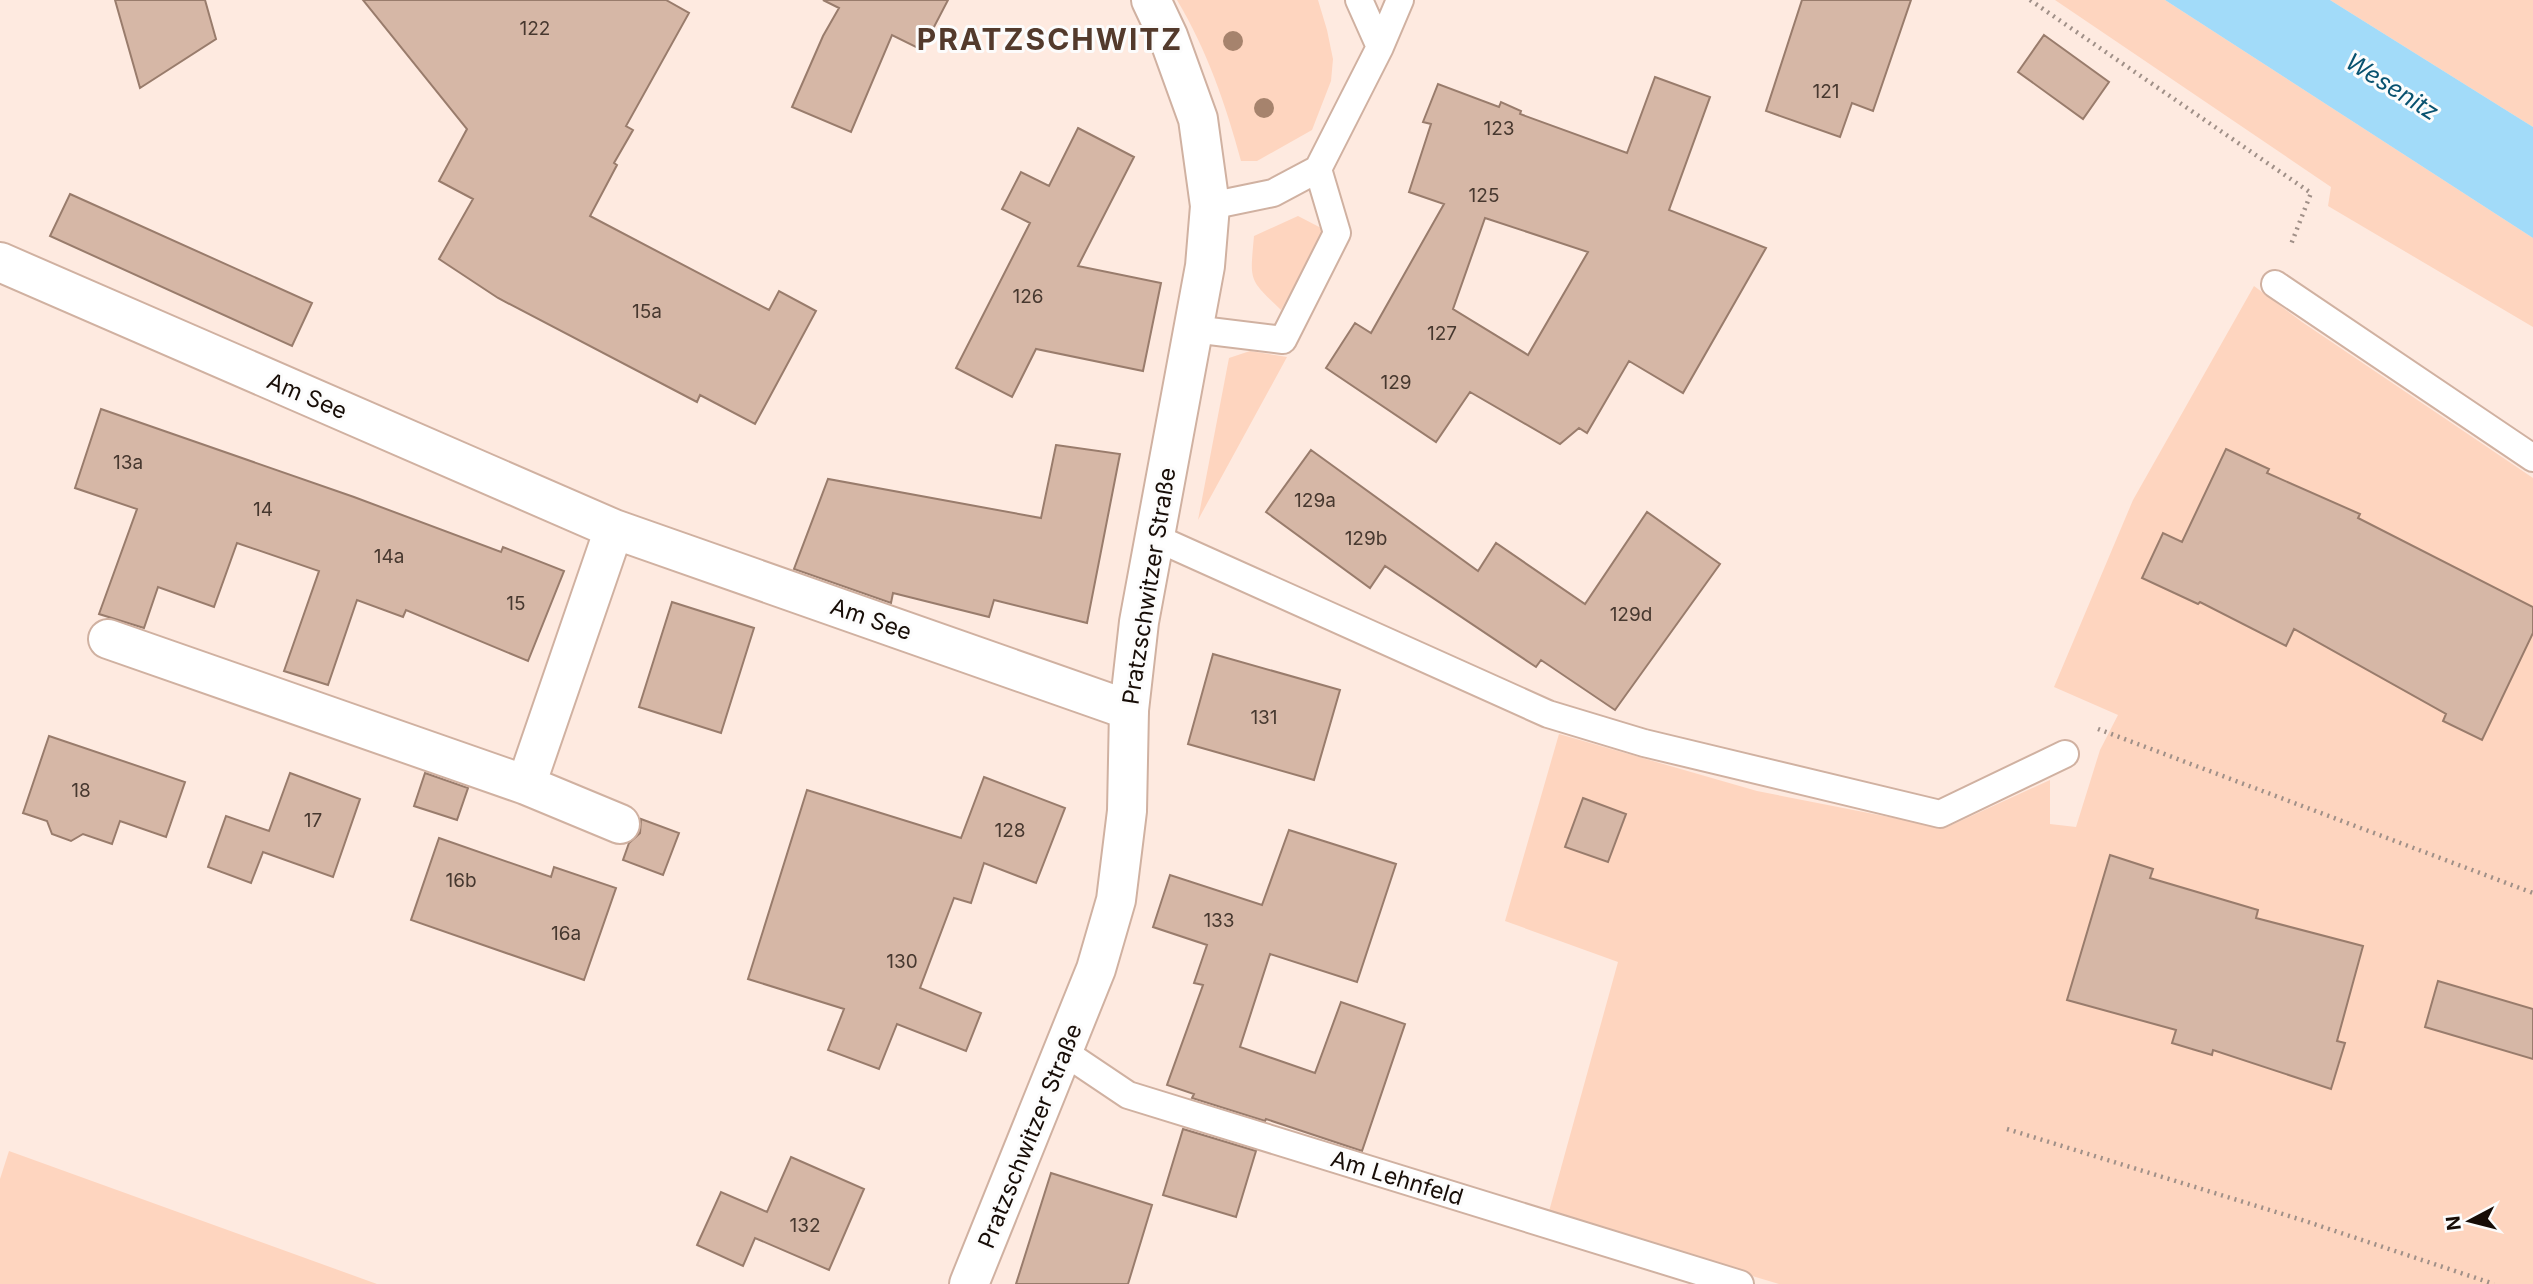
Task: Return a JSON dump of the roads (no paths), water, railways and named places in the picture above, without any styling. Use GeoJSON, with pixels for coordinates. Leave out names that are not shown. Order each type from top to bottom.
{"type":"FeatureCollection","features":[{"type":"Feature","properties":{"kind":"street","name":"Pratzschwitzer Straße"},"geometry":{"type":"LineString","coordinates":[[970,1284],[1096,969],[1116,900],[1127,811],[1129,710],[1139,622],[1205,266],[1210,206],[1198,119],[1168,36],[1151,0]]}},
{"type":"Feature","properties":{"kind":"street","name":"Am See"},"geometry":{"type":"LineString","coordinates":[[0,262],[614,529],[1129,710]]}},
{"type":"Feature","properties":{"kind":"street"},"geometry":{"type":"LineString","coordinates":[[526,785],[614,529]]}},
{"type":"Feature","properties":{"kind":"street"},"geometry":{"type":"LineString","coordinates":[[108,639],[526,785],[620,824]]}},
{"type":"Feature","properties":{"kind":"lane"},"geometry":{"type":"LineString","coordinates":[[1359,0],[1380,47]]}},
{"type":"Feature","properties":{"kind":"lane"},"geometry":{"type":"LineString","coordinates":[[1210,206],[1273,192],[1318,169],[1380,47],[1400,0]]}},
{"type":"Feature","properties":{"kind":"lane"},"geometry":{"type":"LineString","coordinates":[[1193,329],[1283,340],[1337,233],[1318,169]]}},
{"type":"Feature","properties":{"kind":"lane"},"geometry":{"type":"LineString","coordinates":[[2275,284],[2533,458]]}},
{"type":"Feature","properties":{"kind":"lane"},"geometry":{"type":"LineString","coordinates":[[1154,537],[1548,714],[1644,743],[1940,814],[2065,754]]}},
{"type":"Feature","properties":{"kind":"lane","name":"Am Lehnfeld"},"geometry":{"type":"LineString","coordinates":[[1064,1052],[1128,1095],[1740,1284]]}},
{"type":"Feature","properties":{"kind":"water","name":"Wesenitz"},"geometry":{"type":"Polygon","coordinates":[[[2165,0],[2330,0],[2533,127],[2533,238],[2165,0]]]}},
{"type":"Feature","properties":{"kind":"district","name":"PRATZSCHWITZ"},"geometry":{"type":"Point","coordinates":[1050,40]}}]}
